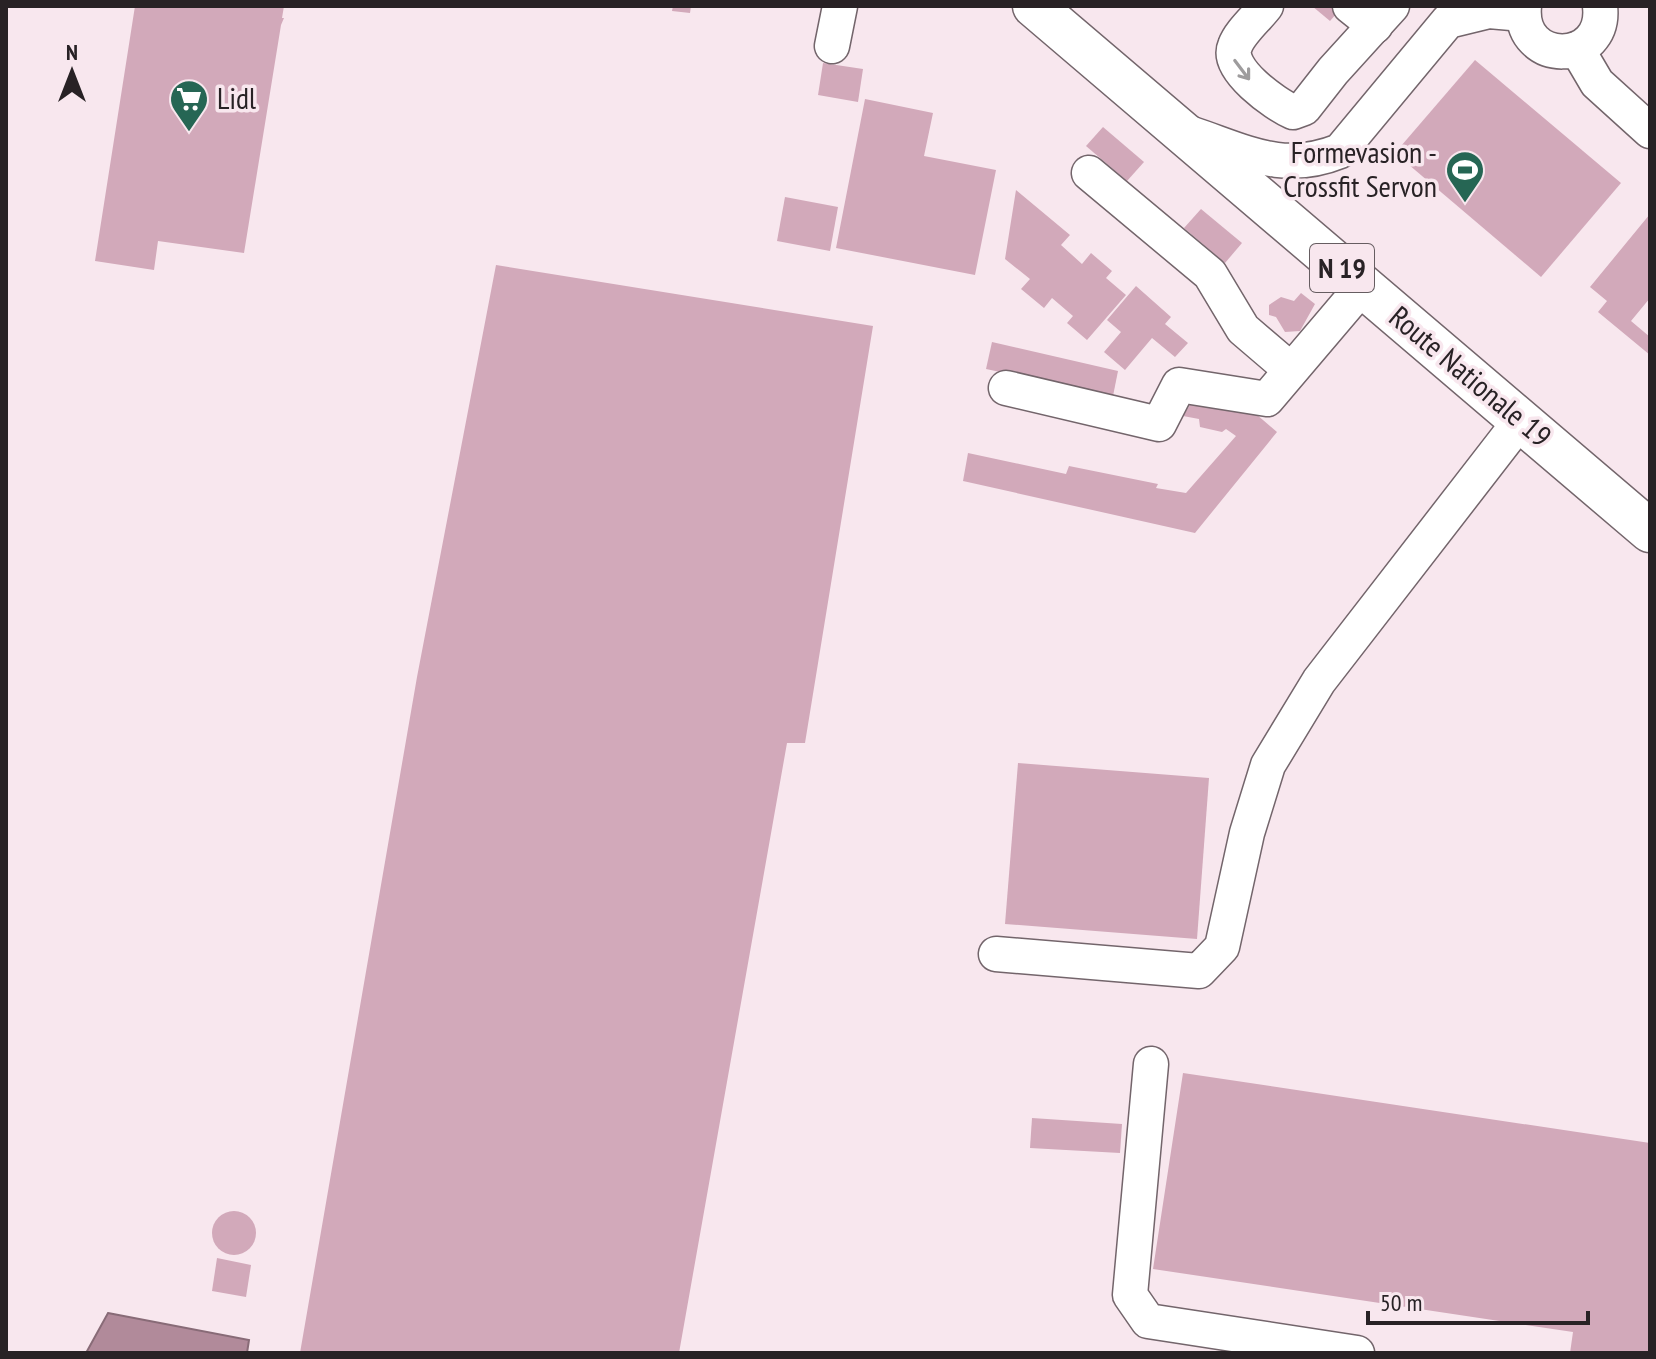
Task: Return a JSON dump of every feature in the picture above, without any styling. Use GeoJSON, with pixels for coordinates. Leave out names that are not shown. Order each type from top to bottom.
{"type":"FeatureCollection","features":[{"type":"Feature","properties":{"kind":"main road","name":"Route Nationale 19"},"geometry":{"type":"LineString","coordinates":[[1034,6],[1650,531]]}},
{"type":"Feature","properties":{"kind":"street"},"geometry":{"type":"LineString","coordinates":[[832,46],[840,6]]}},
{"type":"Feature","properties":{"kind":"street"},"geometry":{"type":"LineString","coordinates":[[1266,6],[1234,46],[1234,59],[1239,71],[1340,151]]}},
{"type":"Feature","properties":{"kind":"street"},"geometry":{"type":"LineString","coordinates":[[1179,129],[1272,161],[1320,159],[1340,151],[1448,21],[1489,11],[1524,10],[1531,38],[1541,46],[1553,51],[1577,49],[1596,33],[1600,6]]}},
{"type":"Feature","properties":{"kind":"street"},"geometry":{"type":"LineString","coordinates":[[1293,112],[1304,108],[1372,13]]}},
{"type":"Feature","properties":{"kind":"street"},"geometry":{"type":"LineString","coordinates":[[1577,49],[1597,83],[1650,131]]}},
{"type":"Feature","properties":{"kind":"street"},"geometry":{"type":"LineString","coordinates":[[1089,173],[1210,274],[1243,329],[1291,370]]}},
{"type":"Feature","properties":{"kind":"street"},"geometry":{"type":"LineString","coordinates":[[1006,388],[1159,424],[1179,385],[1267,399],[1363,286]]}},
{"type":"Feature","properties":{"kind":"street"},"geometry":{"type":"LineString","coordinates":[[996,954],[1199,971],[1222,947],[1247,833],[1268,765],[1319,681],[1521,420]]}},
{"type":"Feature","properties":{"kind":"street"},"geometry":{"type":"LineString","coordinates":[[1151,1064],[1130,1295],[1148,1321],[1284,1347],[1357,1353]]}},
{"type":"Feature","properties":{"kind":"shaded area"},"geometry":{"type":"Polygon","coordinates":[[[108,1313],[249,1340],[247,1353],[86,1353],[108,1313]]]}},
{"type":"Feature","properties":{"kind":"building","name":"Lidl"},"geometry":{"type":"Polygon","coordinates":[[[135,6],[284,6],[244,253],[158,241],[154,270],[95,261],[135,6]]]}},
{"type":"Feature","properties":{"kind":"building"},"geometry":{"type":"Polygon","coordinates":[[[673,6],[691,6],[690,13],[672,11],[673,6]]]}},
{"type":"Feature","properties":{"kind":"building"},"geometry":{"type":"Polygon","coordinates":[[[1312,6],[1343,6],[1330,21],[1312,6]]]}},
{"type":"Feature","properties":{"kind":"building"},"geometry":{"type":"Polygon","coordinates":[[[1475,60],[1621,183],[1541,277],[1395,153],[1475,60]]]}},
{"type":"Feature","properties":{"kind":"building"},"geometry":{"type":"Polygon","coordinates":[[[823,63],[863,69],[858,102],[818,95],[823,63]]]}},
{"type":"Feature","properties":{"kind":"building"},"geometry":{"type":"Polygon","coordinates":[[[865,99],[933,113],[924,156],[996,170],[975,275],[836,248],[865,99]]]}},
{"type":"Feature","properties":{"kind":"building"},"geometry":{"type":"Polygon","coordinates":[[[1103,127],[1144,162],[1127,181],[1086,146],[1103,127]]]}},
{"type":"Feature","properties":{"kind":"building"},"geometry":{"type":"Polygon","coordinates":[[[1016,190],[1070,235],[1061,245],[1082,264],[1091,253],[1112,271],[1106,278],[1126,295],[1087,340],[1067,323],[1073,316],[1052,298],[1044,308],[1021,289],[1030,279],[1005,259],[1016,190]]]}},
{"type":"Feature","properties":{"kind":"building"},"geometry":{"type":"Polygon","coordinates":[[[785,197],[838,207],[830,251],[777,241],[785,197]]]}},
{"type":"Feature","properties":{"kind":"building"},"geometry":{"type":"Polygon","coordinates":[[[1201,209],[1242,243],[1225,263],[1184,228],[1201,209]]]}},
{"type":"Feature","properties":{"kind":"building"},"geometry":{"type":"Polygon","coordinates":[[[1650,214],[1650,298],[1631,321],[1650,337],[1650,355],[1598,312],[1607,301],[1590,287],[1650,214]]]}},
{"type":"Feature","properties":{"kind":"building"},"geometry":{"type":"Polygon","coordinates":[[[496,265],[873,326],[805,743],[787,743],[679,1353],[300,1353],[417,677],[496,265]]]}},
{"type":"Feature","properties":{"kind":"building"},"geometry":{"type":"Polygon","coordinates":[[[1136,286],[1171,317],[1165,324],[1188,343],[1175,357],[1152,338],[1125,370],[1104,352],[1121,332],[1107,320],[1136,286]]]}},
{"type":"Feature","properties":{"kind":"building"},"geometry":{"type":"Polygon","coordinates":[[[1301,293],[1315,304],[1300,331],[1285,332],[1276,317],[1269,315],[1269,305],[1281,297],[1294,301],[1301,293]]]}},
{"type":"Feature","properties":{"kind":"building"},"geometry":{"type":"Polygon","coordinates":[[[992,342],[1118,371],[1113,396],[986,369],[992,342]]]}},
{"type":"Feature","properties":{"kind":"building"},"geometry":{"type":"Polygon","coordinates":[[[1193,400],[1249,408],[1277,432],[1195,533],[963,481],[968,453],[1066,474],[1069,466],[1158,484],[1156,488],[1186,493],[1236,436],[1226,429],[1222,432],[1200,427],[1199,419],[1183,416],[1193,400]]]}},
{"type":"Feature","properties":{"kind":"building"},"geometry":{"type":"Polygon","coordinates":[[[1018,763],[1209,778],[1197,939],[1005,924],[1018,763]]]}},
{"type":"Feature","properties":{"kind":"building"},"geometry":{"type":"Polygon","coordinates":[[[1183,1073],[1650,1143],[1650,1353],[1570,1353],[1573,1332],[1153,1269],[1183,1073]]]}},
{"type":"Feature","properties":{"kind":"building"},"geometry":{"type":"Polygon","coordinates":[[[1032,1118],[1122,1124],[1120,1153],[1030,1148],[1032,1118]]]}},
{"type":"Feature","properties":{"kind":"building"},"geometry":{"type":"Polygon","coordinates":[[[234,1211],[250,1217],[256,1233],[250,1249],[234,1255],[218,1249],[212,1233],[218,1217],[234,1211]]]}},
{"type":"Feature","properties":{"kind":"building"},"geometry":{"type":"Polygon","coordinates":[[[217,1258],[251,1265],[246,1297],[212,1291],[217,1258]]]}},
{"type":"Feature","properties":{"kind":"place","name":"Lidl"},"geometry":{"type":"Point","coordinates":[189,133]}},
{"type":"Feature","properties":{"kind":"place","name":"Formevasion - Crossfit Servon"},"geometry":{"type":"Point","coordinates":[1465,204]}}]}
